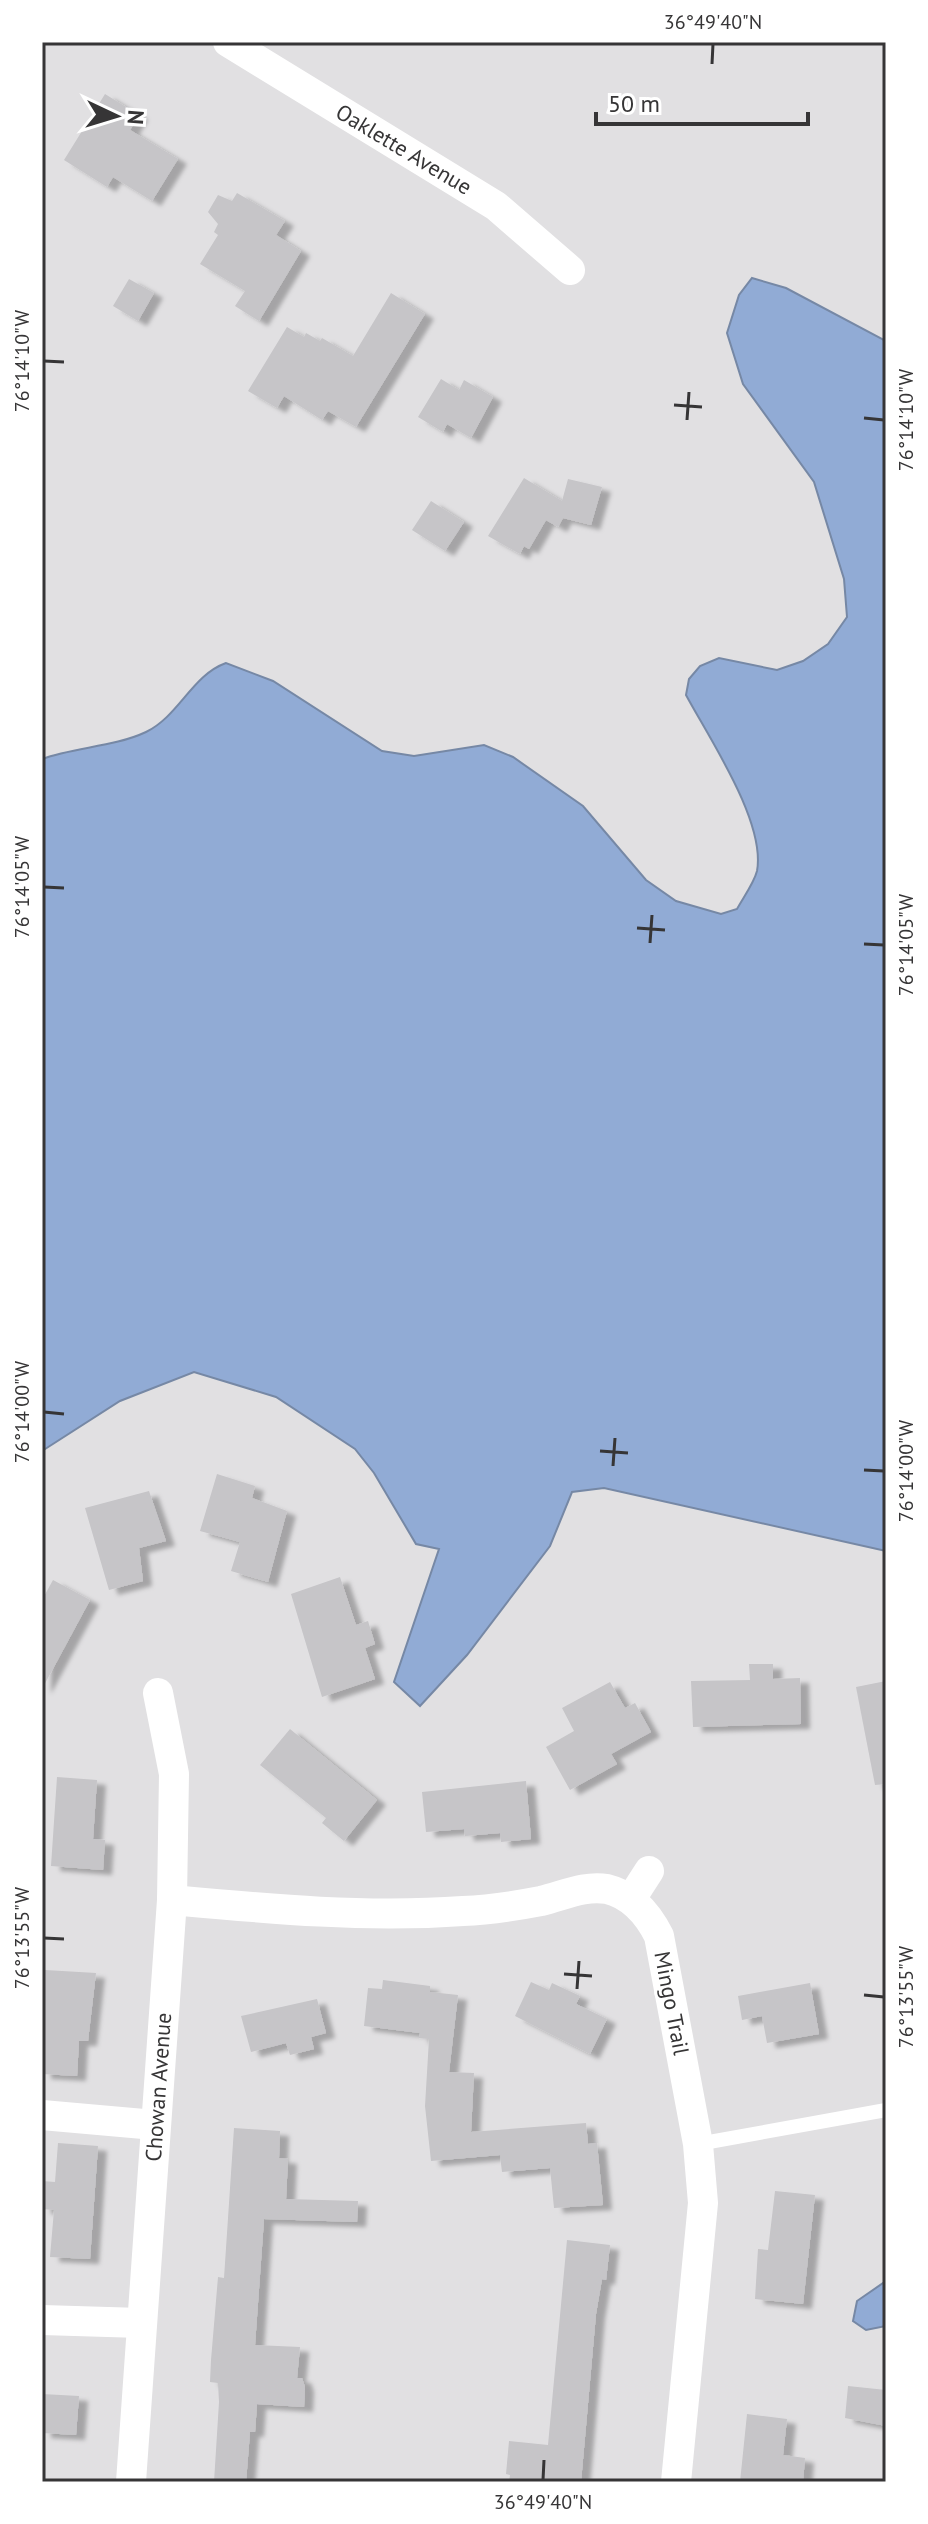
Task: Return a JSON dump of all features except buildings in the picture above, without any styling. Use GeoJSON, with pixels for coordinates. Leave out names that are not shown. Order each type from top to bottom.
{"type":"FeatureCollection","features":[{"type":"Feature","properties":{"kind":"street","name":"Oaklette Avenue"},"geometry":{"type":"LineString","coordinates":[[228,42],[496,206],[570,270]]}},
{"type":"Feature","properties":{"kind":"street","name":"Chowan Avenue"},"geometry":{"type":"LineString","coordinates":[[131,2482],[172,1900],[174,1774],[158,1693]]}},
{"type":"Feature","properties":{"kind":"street"},"geometry":{"type":"LineString","coordinates":[[172,1900],[325,1915],[402,1916],[490,1910],[585,1889],[607,1889],[631,1899],[649,1871]]}},
{"type":"Feature","properties":{"kind":"street","name":"Mingo Trail"},"geometry":{"type":"LineString","coordinates":[[631,1899],[652,1921],[659,1936],[698,2144],[703,2203],[676,2482]]}},
{"type":"Feature","properties":{"kind":"street"},"geometry":{"type":"LineString","coordinates":[[42,2115],[155,2125]]}},
{"type":"Feature","properties":{"kind":"street"},"geometry":{"type":"LineString","coordinates":[[42,2320],[141,2323]]}},
{"type":"Feature","properties":{"kind":"lane"},"geometry":{"type":"LineString","coordinates":[[698,2144],[886,2110]]}},
{"type":"Feature","properties":{"kind":"water"},"geometry":{"type":"Polygon","coordinates":[[[752,278],[786,288],[886,341],[886,1551],[604,1488],[572,1492],[550,1546],[467,1655],[420,1706],[394,1682],[439,1549],[416,1544],[374,1473],[355,1449],[276,1397],[194,1372],[120,1401],[42,1451],[42,759],[121,741],[146,732],[168,716],[204,677],[226,663],[273,681],[382,751],[414,756],[484,745],[513,757],[583,806],[646,880],[676,901],[721,914],[737,909],[757,871],[753,829],[734,781],[686,695],[689,679],[700,666],[719,658],[777,670],[803,661],[828,644],[847,617],[844,579],[814,482],[743,384],[727,333],[739,295],[752,278]]]}},
{"type":"Feature","properties":{"kind":"water"},"geometry":{"type":"Polygon","coordinates":[[[886,2281],[886,2326],[866,2330],[853,2321],[857,2301],[886,2281]]]}}]}
